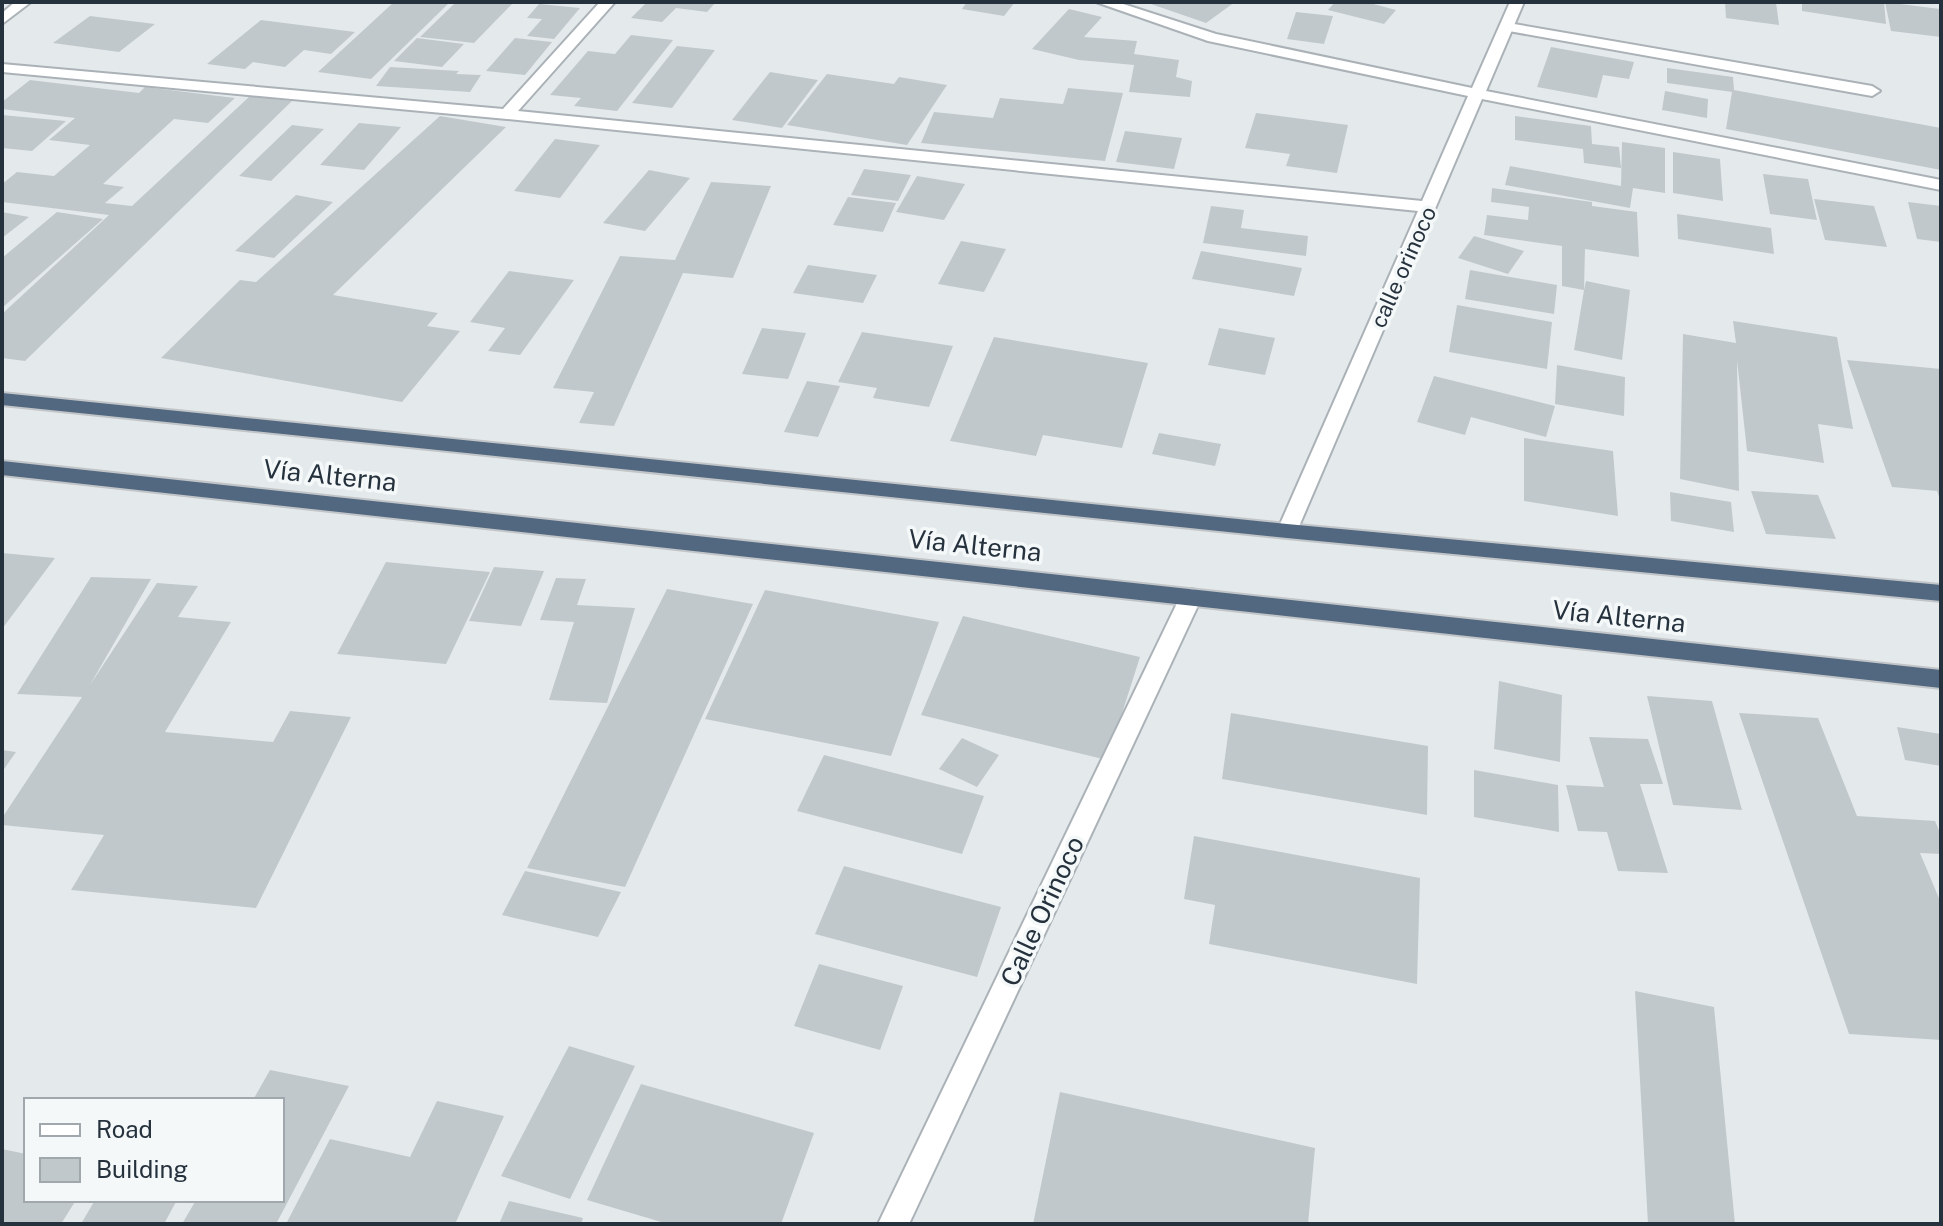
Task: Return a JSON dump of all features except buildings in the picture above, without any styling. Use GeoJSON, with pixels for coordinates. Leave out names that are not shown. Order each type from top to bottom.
{"type":"FeatureCollection","features":[{"type":"Feature","properties":{"kind":"highway","name":"Vía Alterna"},"geometry":{"type":"LineString","coordinates":[[2,399],[1287,531],[1941,593]]}},
{"type":"Feature","properties":{"kind":"highway","name":"Vía Alterna"},"geometry":{"type":"LineString","coordinates":[[2,468],[1941,679]]}},
{"type":"Feature","properties":{"kind":"street"},"geometry":{"type":"LineString","coordinates":[[2,20],[24,2]]}},
{"type":"Feature","properties":{"kind":"street"},"geometry":{"type":"LineString","coordinates":[[507,114],[608,2]]}},
{"type":"Feature","properties":{"kind":"street"},"geometry":{"type":"LineString","coordinates":[[1103,2],[1213,38],[1478,94],[1941,185]]}},
{"type":"Feature","properties":{"kind":"street","name":"calle orinoco"},"geometry":{"type":"LineString","coordinates":[[1287,531],[1517,2]]}},
{"type":"Feature","properties":{"kind":"street"},"geometry":{"type":"LineString","coordinates":[[1508,27],[1872,91]]}},
{"type":"Feature","properties":{"kind":"street"},"geometry":{"type":"LineString","coordinates":[[2,68],[507,114],[1430,207]]}},
{"type":"Feature","properties":{"kind":"street","name":"Calle Orinoco"},"geometry":{"type":"LineString","coordinates":[[893,1224],[1191,597]]}}]}
